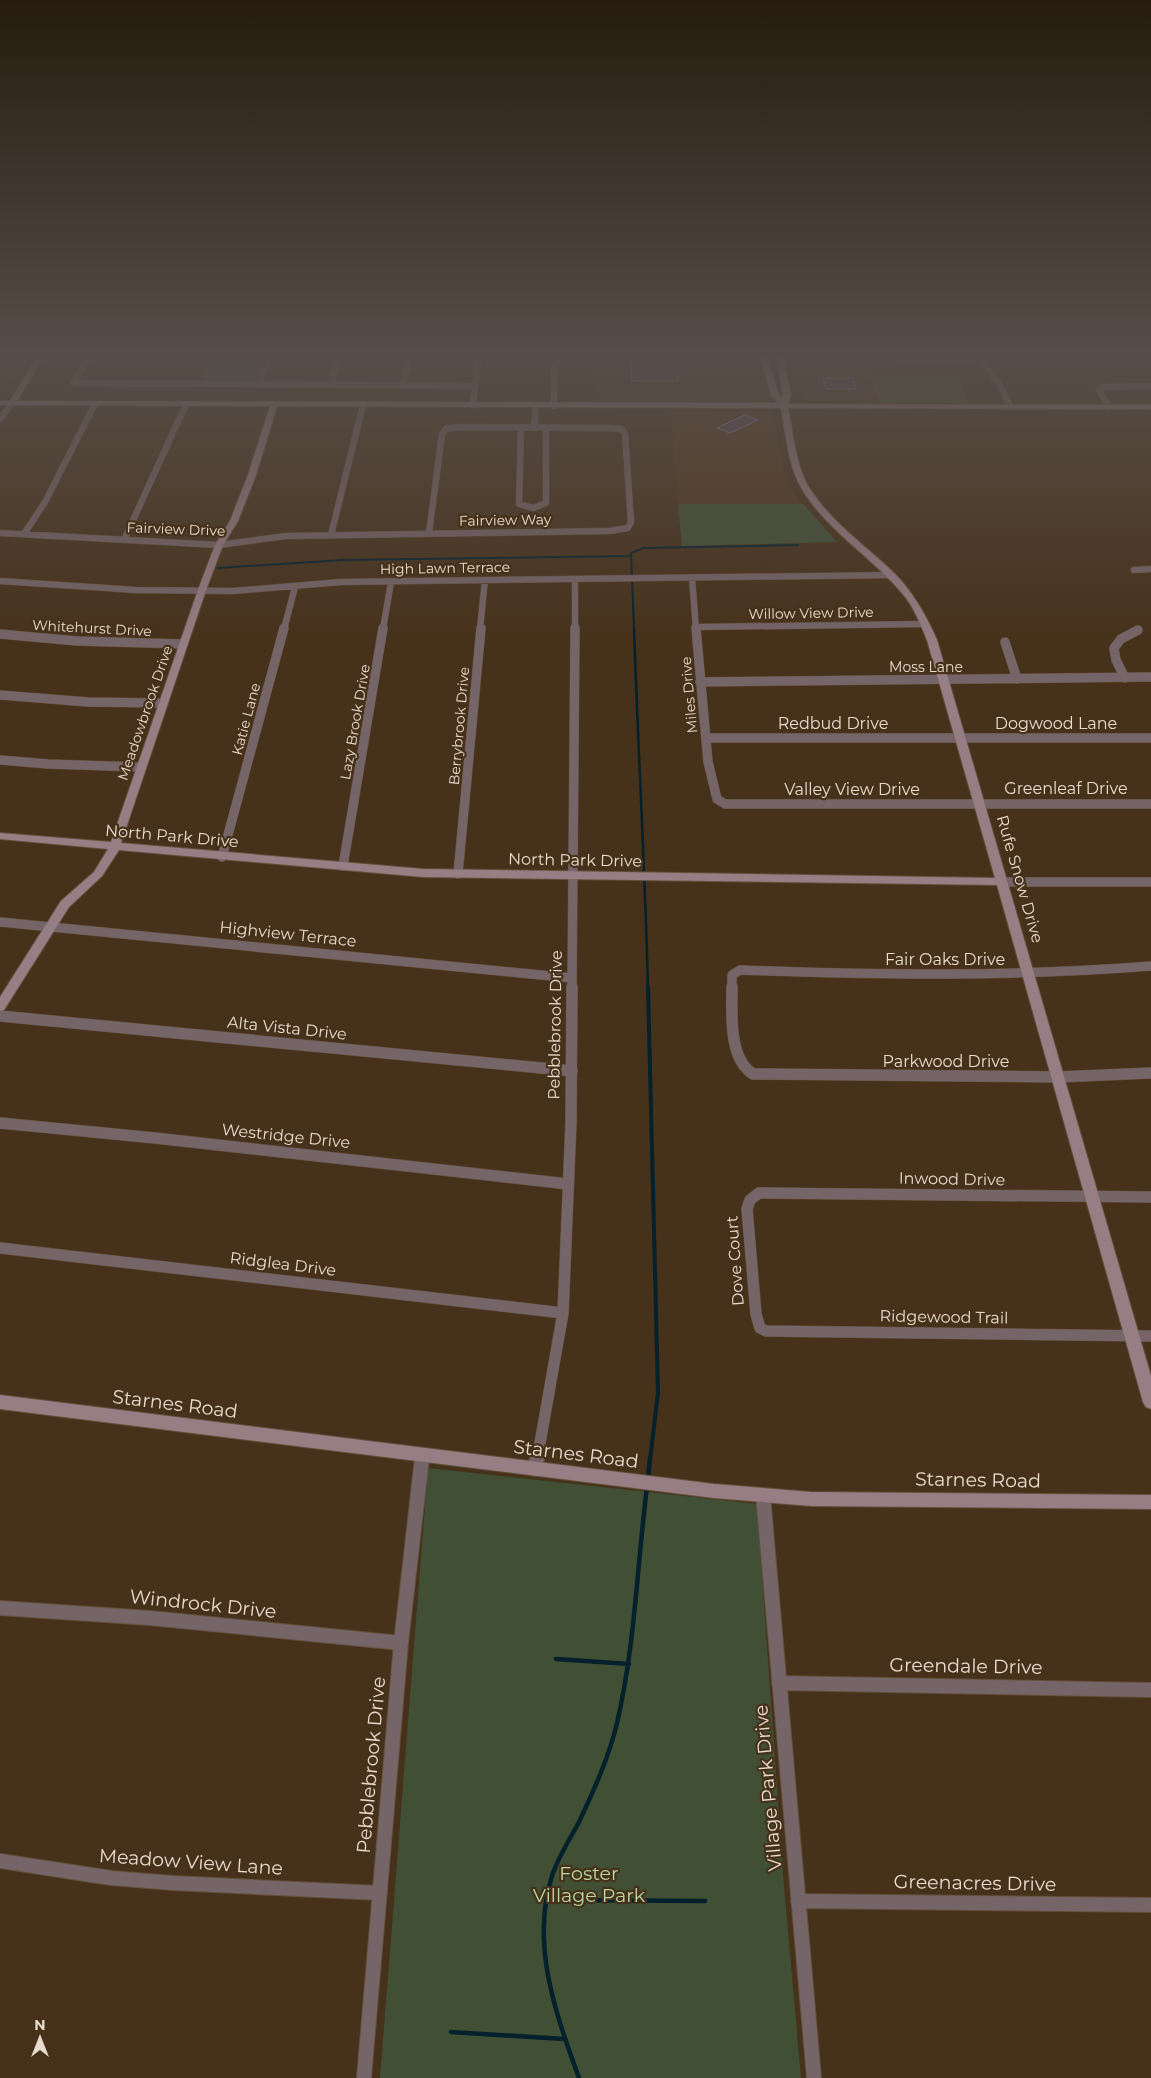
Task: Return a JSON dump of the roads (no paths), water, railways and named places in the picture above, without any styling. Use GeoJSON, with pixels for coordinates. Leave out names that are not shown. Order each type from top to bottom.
{"type":"FeatureCollection","features":[{"type":"Feature","properties":{"kind":"street"},"geometry":{"type":"LineString","coordinates":[[24,534],[45,502],[71,452]]}},
{"type":"Feature","properties":{"kind":"street"},"geometry":{"type":"LineString","coordinates":[[124,540],[164,452]]}},
{"type":"Feature","properties":{"kind":"street","name":"Meadowbrook Drive"},"geometry":{"type":"LineString","coordinates":[[0,1007],[65,904],[98,874],[109,861],[202,590],[219,545],[234,521],[258,452]]}},
{"type":"Feature","properties":{"kind":"street"},"geometry":{"type":"LineString","coordinates":[[331,535],[351,452]]}},
{"type":"Feature","properties":{"kind":"street"},"geometry":{"type":"LineString","coordinates":[[429,533],[440,452]]}},
{"type":"Feature","properties":{"kind":"street"},"geometry":{"type":"LineString","coordinates":[[520,452],[519,504],[524,507],[533,508],[540,507],[546,503],[546,452]]}},
{"type":"Feature","properties":{"kind":"street","name":"Fairview Way"},"geometry":{"type":"LineString","coordinates":[[381,534],[609,531],[628,528],[632,522],[626,452]]}},
{"type":"Feature","properties":{"kind":"street","name":"Rufe Snow Drive"},"geometry":{"type":"LineString","coordinates":[[794,452],[798,472],[811,498],[836,528],[891,574],[914,602],[926,624],[945,679],[1151,1402]]}},
{"type":"Feature","properties":{"kind":"street","name":"Fairview Drive"},"geometry":{"type":"LineString","coordinates":[[0,533],[219,545],[286,536],[381,534]]}},
{"type":"Feature","properties":{"kind":"street"},"geometry":{"type":"LineString","coordinates":[[1134,570],[1151,569]]}},
{"type":"Feature","properties":{"kind":"street","name":"High Lawn Terrace"},"geometry":{"type":"LineString","coordinates":[[0,581],[136,590],[233,591],[340,582],[891,574]]}},
{"type":"Feature","properties":{"kind":"street","name":"Miles Drive"},"geometry":{"type":"LineString","coordinates":[[692,578],[708,762],[717,799],[725,804]]}},
{"type":"Feature","properties":{"kind":"street","name":"Pebblebrook Drive"},"geometry":{"type":"LineString","coordinates":[[536,1469],[563,1313],[572,1071],[575,579]]}},
{"type":"Feature","properties":{"kind":"street","name":"Berrybrook Drive"},"geometry":{"type":"LineString","coordinates":[[458,874],[485,580]]}},
{"type":"Feature","properties":{"kind":"street","name":"Lazy Brook Drive"},"geometry":{"type":"LineString","coordinates":[[343,866],[391,582]]}},
{"type":"Feature","properties":{"kind":"street","name":"Katie Lane"},"geometry":{"type":"LineString","coordinates":[[222,857],[295,587]]}},
{"type":"Feature","properties":{"kind":"street","name":"Willow View Drive"},"geometry":{"type":"LineString","coordinates":[[695,626],[926,624]]}},
{"type":"Feature","properties":{"kind":"street"},"geometry":{"type":"LineString","coordinates":[[1124,678],[1113,656],[1113,650],[1118,640],[1138,630]]}},
{"type":"Feature","properties":{"kind":"street","name":"Whitehurst Drive"},"geometry":{"type":"LineString","coordinates":[[0,634],[85,642],[184,644]]}},
{"type":"Feature","properties":{"kind":"street"},"geometry":{"type":"LineString","coordinates":[[1005,642],[1017,679]]}},
{"type":"Feature","properties":{"kind":"street","name":"Moss Lane"},"geometry":{"type":"LineString","coordinates":[[700,682],[1151,677]]}},
{"type":"Feature","properties":{"kind":"street"},"geometry":{"type":"LineString","coordinates":[[0,695],[88,702],[163,703]]}},
{"type":"Feature","properties":{"kind":"street","name":"Redbud Drive"},"geometry":{"type":"LineString","coordinates":[[706,738],[961,738]]}},
{"type":"Feature","properties":{"kind":"street","name":"Dogwood Lane"},"geometry":{"type":"LineString","coordinates":[[961,738],[1151,738]]}},
{"type":"Feature","properties":{"kind":"street"},"geometry":{"type":"LineString","coordinates":[[0,760],[48,764],[141,767]]}},
{"type":"Feature","properties":{"kind":"street","name":"Valley View Drive"},"geometry":{"type":"LineString","coordinates":[[725,804],[980,803]]}},
{"type":"Feature","properties":{"kind":"street","name":"Greenleaf Drive"},"geometry":{"type":"LineString","coordinates":[[980,803],[1151,804]]}},
{"type":"Feature","properties":{"kind":"street","name":"North Park Drive"},"geometry":{"type":"LineString","coordinates":[[0,836],[222,857],[458,874],[645,878],[1151,882]]}},
{"type":"Feature","properties":{"kind":"street","name":"Highview Terrace"},"geometry":{"type":"LineString","coordinates":[[0,922],[572,978]]}},
{"type":"Feature","properties":{"kind":"street","name":"Fair Oaks Drive"},"geometry":{"type":"LineString","coordinates":[[743,1068],[737,1050],[732,1010],[732,975],[740,970],[880,975],[1089,972],[1151,966]]}},
{"type":"Feature","properties":{"kind":"street","name":"Alta Vista Drive"},"geometry":{"type":"LineString","coordinates":[[0,1016],[572,1071]]}},
{"type":"Feature","properties":{"kind":"street","name":"Parkwood Drive"},"geometry":{"type":"LineString","coordinates":[[743,1068],[747,1073],[753,1074],[1058,1077],[1151,1073]]}},
{"type":"Feature","properties":{"kind":"street","name":"Westridge Drive"},"geometry":{"type":"LineString","coordinates":[[0,1123],[156,1138],[568,1184]]}},
{"type":"Feature","properties":{"kind":"street","name":"Inwood Drive"},"geometry":{"type":"LineString","coordinates":[[752,1196],[758,1193],[768,1193],[1151,1197]]}},
{"type":"Feature","properties":{"kind":"street","name":"Dove Court"},"geometry":{"type":"LineString","coordinates":[[752,1196],[747,1209],[758,1324]]}},
{"type":"Feature","properties":{"kind":"street","name":"Ridglea Drive"},"geometry":{"type":"LineString","coordinates":[[0,1248],[563,1313]]}},
{"type":"Feature","properties":{"kind":"street","name":"Ridgewood Trail"},"geometry":{"type":"LineString","coordinates":[[758,1324],[760,1328],[766,1331],[1151,1336]]}},
{"type":"Feature","properties":{"kind":"street","name":"Starnes Road"},"geometry":{"type":"LineString","coordinates":[[0,1402],[422,1456],[763,1495],[811,1498],[1151,1502]]}},
{"type":"Feature","properties":{"kind":"street","name":"Pebblebrook Drive"},"geometry":{"type":"LineString","coordinates":[[364,2078],[401,1643],[422,1456]]}},
{"type":"Feature","properties":{"kind":"street","name":"Village Park Drive"},"geometry":{"type":"LineString","coordinates":[[763,1495],[814,2078]]}},
{"type":"Feature","properties":{"kind":"street","name":"Windrock Drive"},"geometry":{"type":"LineString","coordinates":[[0,1608],[87,1612],[199,1621],[401,1643]]}},
{"type":"Feature","properties":{"kind":"street","name":"Greendale Drive"},"geometry":{"type":"LineString","coordinates":[[779,1683],[1151,1690]]}},
{"type":"Feature","properties":{"kind":"street","name":"Meadow View Lane"},"geometry":{"type":"LineString","coordinates":[[0,1861],[111,1878],[172,1883],[380,1893]]}},
{"type":"Feature","properties":{"kind":"street","name":"Greenacres Drive"},"geometry":{"type":"LineString","coordinates":[[798,1901],[1151,1905]]}},
{"type":"Feature","properties":{"kind":"waterway"},"geometry":{"type":"LineString","coordinates":[[634,629],[631,553],[644,548],[798,545]]}},
{"type":"Feature","properties":{"kind":"waterway"},"geometry":{"type":"LineString","coordinates":[[218,568],[344,560],[631,556]]}},
{"type":"Feature","properties":{"kind":"waterway"},"geometry":{"type":"LineString","coordinates":[[634,628],[648,988]]}},
{"type":"Feature","properties":{"kind":"waterway"},"geometry":{"type":"LineString","coordinates":[[648,987],[658,1393],[650,1460]]}},
{"type":"Feature","properties":{"kind":"waterway"},"geometry":{"type":"LineString","coordinates":[[648,1478],[650,1458]]}},
{"type":"Feature","properties":{"kind":"waterway"},"geometry":{"type":"LineString","coordinates":[[628,1664],[647,1487]]}},
{"type":"Feature","properties":{"kind":"waterway"},"geometry":{"type":"LineString","coordinates":[[556,1659],[628,1664]]}},
{"type":"Feature","properties":{"kind":"waterway"},"geometry":{"type":"LineString","coordinates":[[579,2078],[562,2029],[549,1978],[545,1953],[544,1927],[546,1902],[552,1876],[596,1786],[610,1748],[617,1723],[628,1664]]}},
{"type":"Feature","properties":{"kind":"waterway"},"geometry":{"type":"LineString","coordinates":[[547,1900],[705,1901]]}},
{"type":"Feature","properties":{"kind":"waterway"},"geometry":{"type":"LineString","coordinates":[[451,2032],[564,2039]]}},
{"type":"Feature","properties":{"kind":"park label","name":"Foster Village Park"},"geometry":{"type":"Point","coordinates":[589,1884]}}]}
